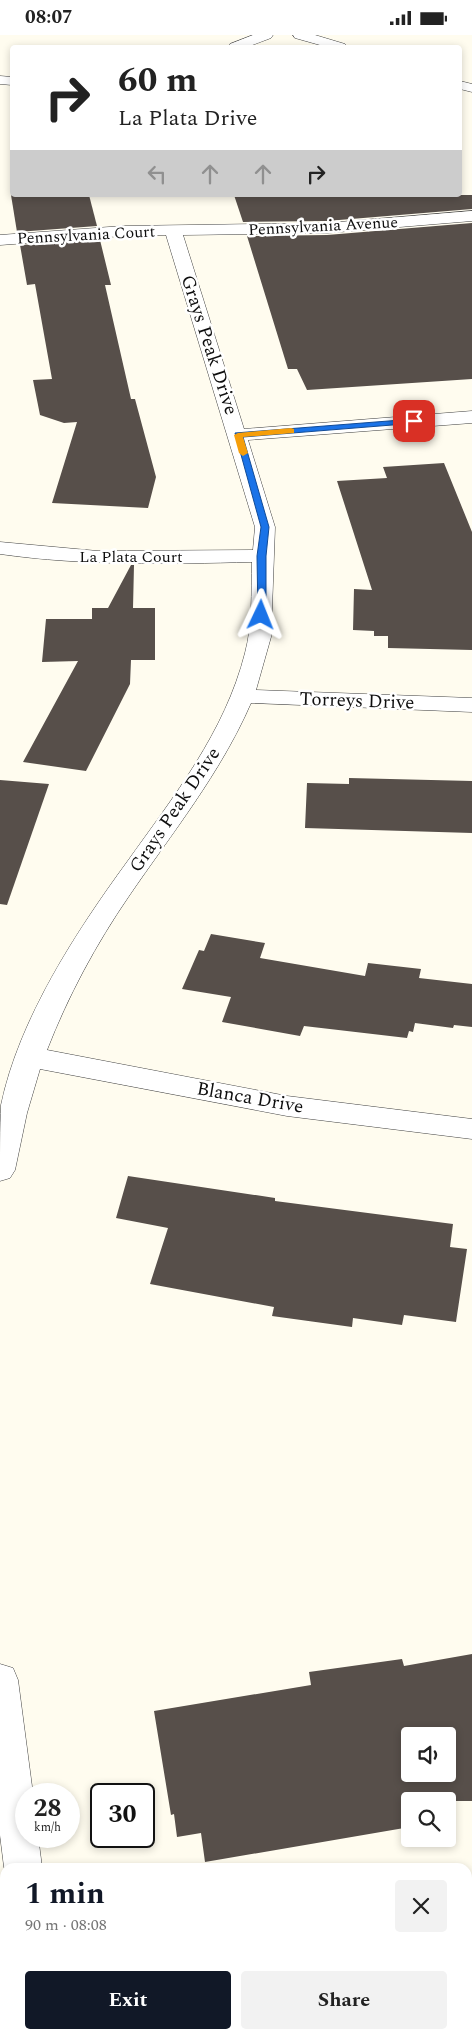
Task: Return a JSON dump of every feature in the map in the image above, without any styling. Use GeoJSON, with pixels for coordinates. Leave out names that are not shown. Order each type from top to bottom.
{"type":"FeatureCollection","features":[{"type":"Feature","properties":{"kind":"street"},"geometry":{"type":"LineString","coordinates":[[240,45],[266,35]]}},
{"type":"Feature","properties":{"kind":"street"},"geometry":{"type":"LineString","coordinates":[[300,35],[333,45]]}},
{"type":"Feature","properties":{"kind":"street","name":"Pennsylvania Avenue"},"geometry":{"type":"LineString","coordinates":[[173,231],[327,228],[472,216]]}},
{"type":"Feature","properties":{"kind":"street","name":"Pennsylvania Court"},"geometry":{"type":"LineString","coordinates":[[0,240],[72,234],[173,231]]}},
{"type":"Feature","properties":{"kind":"street","name":"Grays Peak Drive"},"geometry":{"type":"LineString","coordinates":[[0,1170],[30,1057],[90,937],[118,893],[207,769],[225,735],[242,696],[255,657],[261,629],[262,556],[265,527],[238,435],[173,231]]}},
{"type":"Feature","properties":{"kind":"street"},"geometry":{"type":"LineString","coordinates":[[238,435],[472,417]]}},
{"type":"Feature","properties":{"kind":"street","name":"La Plata Court"},"geometry":{"type":"LineString","coordinates":[[0,548],[48,555],[96,558],[262,556]]}},
{"type":"Feature","properties":{"kind":"street","name":"Torreys Drive"},"geometry":{"type":"LineString","coordinates":[[242,696],[472,705]]}},
{"type":"Feature","properties":{"kind":"street","name":"Blanca Drive"},"geometry":{"type":"LineString","coordinates":[[30,1057],[288,1106],[472,1129]]}},
{"type":"Feature","properties":{"kind":"street"},"geometry":{"type":"LineString","coordinates":[[0,1680],[23,1863]]}},
{"type":"Feature","properties":{"kind":"building"},"geometry":{"type":"Polygon","coordinates":[[[462,195],[472,195],[472,209],[327,221],[243,222],[235,197],[462,197],[462,195]]]}},
{"type":"Feature","properties":{"kind":"building"},"geometry":{"type":"Polygon","coordinates":[[[11,197],[90,197],[97,226],[17,232],[11,197]]]}},
{"type":"Feature","properties":{"kind":"building"},"geometry":{"type":"Polygon","coordinates":[[[472,223],[472,379],[307,390],[297,369],[288,369],[247,236],[327,235],[472,223]]]}},
{"type":"Feature","properties":{"kind":"building"},"geometry":{"type":"Polygon","coordinates":[[[100,240],[111,285],[105,285],[131,399],[135,399],[156,477],[148,508],[52,503],[77,422],[64,423],[40,415],[33,380],[52,379],[35,284],[27,285],[20,245],[100,240]]]}},
{"type":"Feature","properties":{"kind":"building"},"geometry":{"type":"Polygon","coordinates":[[[444,463],[472,532],[472,650],[388,648],[388,636],[374,636],[374,631],[353,630],[354,589],[372,590],[337,481],[387,478],[383,467],[444,463]]]}},
{"type":"Feature","properties":{"kind":"building"},"geometry":{"type":"Polygon","coordinates":[[[131,565],[134,565],[133,608],[155,608],[155,660],[131,660],[130,684],[86,771],[23,762],[78,661],[42,662],[46,619],[92,619],[92,608],[108,608],[131,565]]]}},
{"type":"Feature","properties":{"kind":"building"},"geometry":{"type":"Polygon","coordinates":[[[349,778],[472,781],[472,833],[305,828],[307,783],[349,784],[349,778]]]}},
{"type":"Feature","properties":{"kind":"building"},"geometry":{"type":"Polygon","coordinates":[[[0,780],[49,784],[7,905],[0,904],[0,780]]]}},
{"type":"Feature","properties":{"kind":"building"},"geometry":{"type":"Polygon","coordinates":[[[211,934],[265,943],[260,958],[365,976],[368,963],[421,969],[419,978],[472,984],[472,1027],[454,1025],[453,1028],[415,1023],[413,1032],[409,1031],[407,1038],[304,1026],[300,1036],[222,1022],[231,997],[182,989],[199,950],[204,951],[211,934]]]}},
{"type":"Feature","properties":{"kind":"building"},"geometry":{"type":"Polygon","coordinates":[[[128,1176],[275,1198],[275,1201],[453,1224],[450,1247],[467,1249],[456,1322],[404,1315],[402,1325],[353,1318],[352,1327],[272,1316],[274,1307],[150,1284],[168,1228],[116,1218],[128,1176]]]}},
{"type":"Feature","properties":{"kind":"building"},"geometry":{"type":"Polygon","coordinates":[[[472,1654],[472,1801],[456,1801],[456,1792],[401,1792],[401,1829],[205,1862],[201,1833],[177,1837],[174,1814],[171,1815],[154,1711],[311,1685],[309,1672],[402,1659],[404,1666],[472,1654]]]}},
{"type":"Feature","properties":{"kind":"slow traffic"},"geometry":{"type":"LineString","coordinates":[[243,453],[238,435],[291,431]]}},
{"type":"Feature","properties":{"kind":"route"},"geometry":{"type":"LineString","coordinates":[[261,615],[262,556],[265,527],[238,435],[414,421]]}}]}
